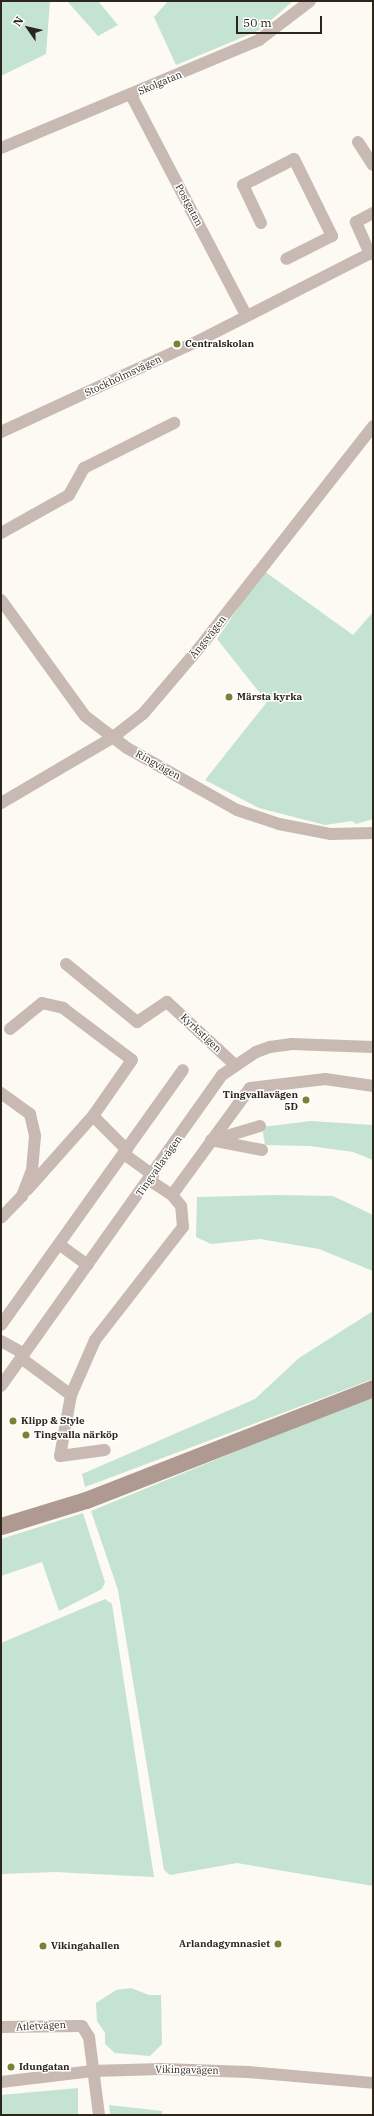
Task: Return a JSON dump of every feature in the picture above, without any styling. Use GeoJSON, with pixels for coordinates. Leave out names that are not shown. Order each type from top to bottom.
{"type":"FeatureCollection","features":[{"type":"Feature","properties":{"kind":"main road"},"geometry":{"type":"LineString","coordinates":[[1,1526],[86,1500],[373,1388]]}},
{"type":"Feature","properties":{"kind":"street","name":"Skolgatan"},"geometry":{"type":"LineString","coordinates":[[1,148],[131,95],[259,40],[310,1]]}},
{"type":"Feature","properties":{"kind":"street","name":"Postgatan"},"geometry":{"type":"LineString","coordinates":[[131,95],[246,315]]}},
{"type":"Feature","properties":{"kind":"street"},"geometry":{"type":"LineString","coordinates":[[358,142],[373,165]]}},
{"type":"Feature","properties":{"kind":"street"},"geometry":{"type":"LineString","coordinates":[[261,223],[243,186],[294,159],[332,236],[286,259]]}},
{"type":"Feature","properties":{"kind":"street"},"geometry":{"type":"LineString","coordinates":[[371,253],[356,222],[373,213]]}},
{"type":"Feature","properties":{"kind":"street","name":"Stockholmsvägen"},"geometry":{"type":"LineString","coordinates":[[1,432],[246,315],[371,253]]}},
{"type":"Feature","properties":{"kind":"street"},"geometry":{"type":"LineString","coordinates":[[1,533],[69,496],[84,468],[174,422]]}},
{"type":"Feature","properties":{"kind":"street","name":"Ängsvägen"},"geometry":{"type":"LineString","coordinates":[[1,803],[112,738],[143,714],[200,648],[373,426]]}},
{"type":"Feature","properties":{"kind":"street","name":"Ringvägen"},"geometry":{"type":"LineString","coordinates":[[1,600],[85,716],[112,738],[237,810],[279,824],[331,834],[373,833]]}},
{"type":"Feature","properties":{"kind":"street","name":"Kyrkstigen"},"geometry":{"type":"LineString","coordinates":[[66,964],[137,1022],[167,1002],[234,1064]]}},
{"type":"Feature","properties":{"kind":"street"},"geometry":{"type":"LineString","coordinates":[[1,1218],[93,1116],[132,1060],[62,1008],[42,1003],[10,1029]]}},
{"type":"Feature","properties":{"kind":"street","name":"Tingvallavägen"},"geometry":{"type":"LineString","coordinates":[[1,1386],[151,1178],[222,1075],[234,1064],[256,1052],[292,1044],[373,1047]]}},
{"type":"Feature","properties":{"kind":"street"},"geometry":{"type":"LineString","coordinates":[[1,1325],[60,1245],[183,1070]]}},
{"type":"Feature","properties":{"kind":"street"},"geometry":{"type":"LineString","coordinates":[[172,1195],[250,1088],[324,1079],[373,1086]]}},
{"type":"Feature","properties":{"kind":"street"},"geometry":{"type":"LineString","coordinates":[[1,1093],[30,1114],[35,1136],[32,1170],[22,1196]]}},
{"type":"Feature","properties":{"kind":"street"},"geometry":{"type":"LineString","coordinates":[[93,1116],[125,1152],[151,1178],[172,1195],[181,1206],[183,1227],[95,1340],[71,1395],[60,1456],[105,1450]]}},
{"type":"Feature","properties":{"kind":"street"},"geometry":{"type":"LineString","coordinates":[[211,1140],[260,1126]]}},
{"type":"Feature","properties":{"kind":"street"},"geometry":{"type":"LineString","coordinates":[[211,1140],[262,1150]]}},
{"type":"Feature","properties":{"kind":"street"},"geometry":{"type":"LineString","coordinates":[[60,1245],[88,1265]]}},
{"type":"Feature","properties":{"kind":"street"},"geometry":{"type":"LineString","coordinates":[[1,1341],[71,1395]]}},
{"type":"Feature","properties":{"kind":"street","name":"Atletvägen"},"geometry":{"type":"LineString","coordinates":[[1,2027],[82,2026],[89,2037],[92,2071]]}},
{"type":"Feature","properties":{"kind":"street"},"geometry":{"type":"LineString","coordinates":[[92,2071],[99,2115]]}},
{"type":"Feature","properties":{"kind":"street","name":"Vikingavägen"},"geometry":{"type":"LineString","coordinates":[[1,2082],[92,2071],[236,2071],[373,2083]]}},
{"type":"Feature","properties":{"kind":"green space"},"geometry":{"type":"Polygon","coordinates":[[[1,1],[50,1],[46,54],[1,76],[1,1]]]}},
{"type":"Feature","properties":{"kind":"green space"},"geometry":{"type":"Polygon","coordinates":[[[67,1],[98,1],[118,25],[98,36],[67,1]]]}},
{"type":"Feature","properties":{"kind":"green space"},"geometry":{"type":"Polygon","coordinates":[[[168,1],[293,1],[260,30],[176,65],[154,17],[168,1]]]}},
{"type":"Feature","properties":{"kind":"green space"},"geometry":{"type":"Polygon","coordinates":[[[264,571],[353,635],[373,612],[373,819],[356,824],[352,821],[325,825],[259,808],[205,780],[267,702],[217,639],[264,571]]]}},
{"type":"Feature","properties":{"kind":"green space"},"geometry":{"type":"Polygon","coordinates":[[[311,1121],[373,1125],[373,1160],[353,1152],[310,1146],[265,1145],[262,1127],[311,1121]]]}},
{"type":"Feature","properties":{"kind":"green space"},"geometry":{"type":"Polygon","coordinates":[[[279,1195],[333,1196],[373,1215],[373,1271],[319,1249],[260,1239],[211,1244],[196,1237],[197,1197],[279,1195]]]}},
{"type":"Feature","properties":{"kind":"green space"},"geometry":{"type":"Polygon","coordinates":[[[373,1311],[373,1379],[85,1487],[82,1474],[255,1399],[299,1358],[373,1311]]]}},
{"type":"Feature","properties":{"kind":"green space"},"geometry":{"type":"Polygon","coordinates":[[[373,1395],[373,1886],[237,1863],[170,1875],[164,1870],[118,1590],[91,1511],[373,1395]]]}},
{"type":"Feature","properties":{"kind":"green space"},"geometry":{"type":"Polygon","coordinates":[[[83,1513],[105,1582],[102,1589],[59,1611],[42,1562],[1,1576],[1,1539],[83,1513]]]}},
{"type":"Feature","properties":{"kind":"green space"},"geometry":{"type":"Polygon","coordinates":[[[105,1599],[112,1604],[154,1877],[55,1872],[1,1874],[1,1643],[105,1599]]]}},
{"type":"Feature","properties":{"kind":"green space"},"geometry":{"type":"Polygon","coordinates":[[[131,1988],[149,1995],[161,1995],[162,2044],[150,2056],[115,2053],[105,2044],[105,2033],[97,2021],[96,2003],[116,1990],[131,1988]]]}},
{"type":"Feature","properties":{"kind":"green space"},"geometry":{"type":"Polygon","coordinates":[[[78,2088],[78,2115],[1,2115],[1,2095],[78,2088]]]}},
{"type":"Feature","properties":{"kind":"green space"},"geometry":{"type":"Polygon","coordinates":[[[109,2105],[162,2111],[162,2115],[110,2115],[109,2105]]]}},
{"type":"Feature","properties":{"kind":"place","name":"Centralskolan"},"geometry":{"type":"Point","coordinates":[177,344]}},
{"type":"Feature","properties":{"kind":"place","name":"Märsta kyrka"},"geometry":{"type":"Point","coordinates":[229,697]}},
{"type":"Feature","properties":{"kind":"place","name":"Tingvallavägen 5D"},"geometry":{"type":"Point","coordinates":[306,1100]}},
{"type":"Feature","properties":{"kind":"place","name":"Klipp & Style"},"geometry":{"type":"Point","coordinates":[13,1421]}},
{"type":"Feature","properties":{"kind":"place","name":"Tingvalla närköp"},"geometry":{"type":"Point","coordinates":[26,1435]}},
{"type":"Feature","properties":{"kind":"place","name":"Arlandagymnasiet"},"geometry":{"type":"Point","coordinates":[278,1944]}},
{"type":"Feature","properties":{"kind":"place","name":"Vikingahallen"},"geometry":{"type":"Point","coordinates":[43,1946]}},
{"type":"Feature","properties":{"kind":"place","name":"Idungatan"},"geometry":{"type":"Point","coordinates":[11,2067]}}]}
